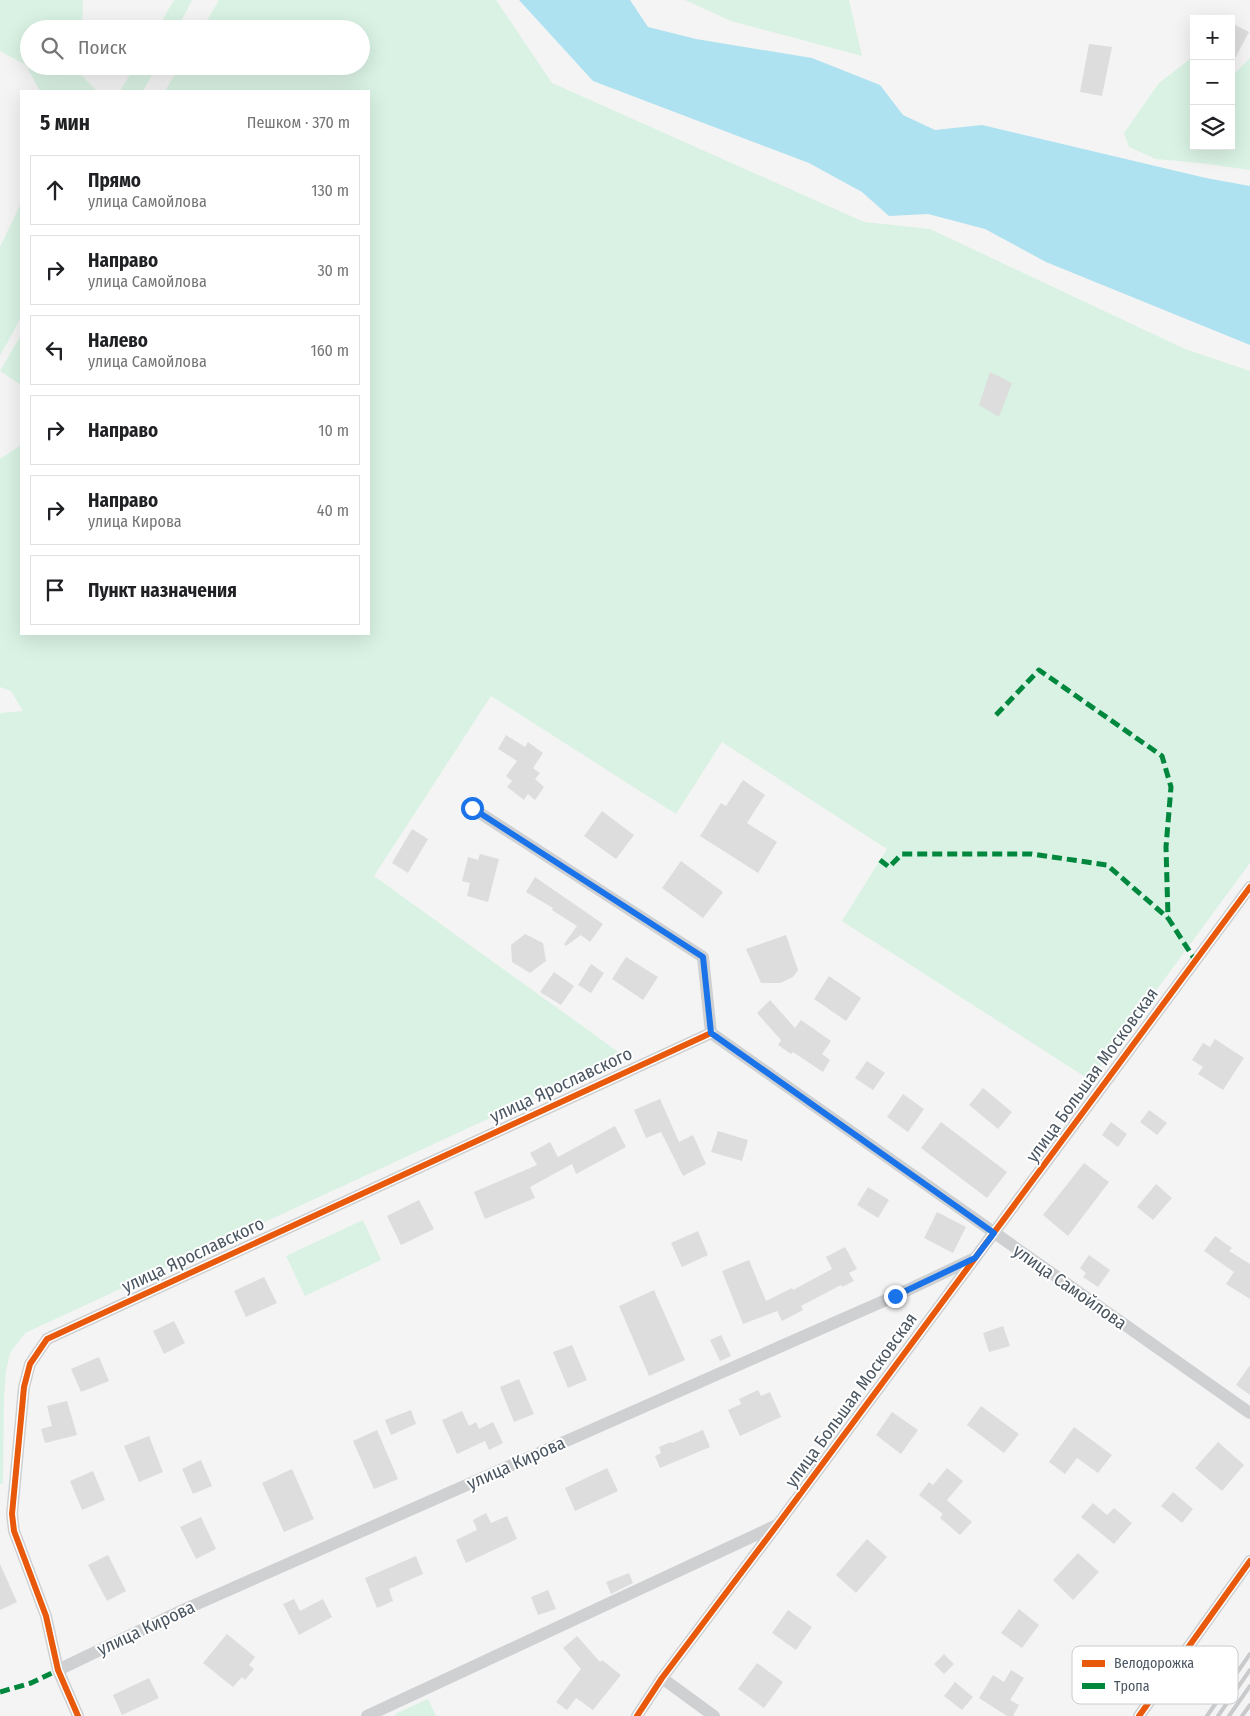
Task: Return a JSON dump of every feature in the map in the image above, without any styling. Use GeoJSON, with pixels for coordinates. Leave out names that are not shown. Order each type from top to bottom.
{"type":"FeatureCollection","features":[{"type":"Feature","properties":{"kind":"street"},"geometry":{"type":"LineString","coordinates":[[472,808],[703,957],[711,1033]]}},
{"type":"Feature","properties":{"kind":"street","name":"улица Большая Московская"},"geometry":{"type":"LineString","coordinates":[[637,1716],[662,1678],[1250,887]]}},
{"type":"Feature","properties":{"kind":"street","name":"улица Самойлова"},"geometry":{"type":"LineString","coordinates":[[711,1033],[1250,1413]]}},
{"type":"Feature","properties":{"kind":"street","name":"улица Ярославского"},"geometry":{"type":"LineString","coordinates":[[78,1716],[58,1670],[46,1616],[14,1531],[12,1514],[24,1387],[30,1364],[47,1338],[711,1033]]}},
{"type":"Feature","properties":{"kind":"street","name":"улица Кирова"},"geometry":{"type":"LineString","coordinates":[[58,1670],[181,1611],[886,1300],[975,1258]]}},
{"type":"Feature","properties":{"kind":"street"},"geometry":{"type":"LineString","coordinates":[[367,1716],[778,1524]]}},
{"type":"Feature","properties":{"kind":"street"},"geometry":{"type":"LineString","coordinates":[[1189,1646],[1250,1561]]}},
{"type":"Feature","properties":{"kind":"street"},"geometry":{"type":"LineString","coordinates":[[662,1678],[714,1716]]}},
{"type":"Feature","properties":{"kind":"street"},"geometry":{"type":"LineString","coordinates":[[1139,1716],[1148,1704]]}},
{"type":"Feature","properties":{"kind":"green space"},"geometry":{"type":"Polygon","coordinates":[[[0,0],[83,0],[82,20],[20,20],[20,62],[0,51],[0,0]]]}},
{"type":"Feature","properties":{"kind":"green space"},"geometry":{"type":"Polygon","coordinates":[[[174,0],[192,0],[182,20],[162,20],[174,0]]]}},
{"type":"Feature","properties":{"kind":"green space"},"geometry":{"type":"Polygon","coordinates":[[[219,0],[496,0],[552,83],[864,222],[930,229],[1185,349],[1250,371],[1250,863],[1090,1080],[842,921],[887,849],[722,742],[676,814],[491,696],[374,876],[624,1056],[25,1333],[10,1353],[6,1371],[3,1483],[0,1484],[0,713],[23,711],[11,691],[0,687],[0,459],[20,446],[20,635],[370,635],[370,90],[166,90],[175,75],[370,75],[370,20],[207,20],[219,0]]]}},
{"type":"Feature","properties":{"kind":"green space"},"geometry":{"type":"Polygon","coordinates":[[[685,0],[849,0],[862,56],[731,21],[685,0]]]}},
{"type":"Feature","properties":{"kind":"green space"},"geometry":{"type":"Polygon","coordinates":[[[1250,58],[1250,170],[1156,159],[1129,147],[1124,133],[1159,83],[1190,59],[1190,150],[1235,150],[1235,72],[1250,58]]]}},
{"type":"Feature","properties":{"kind":"green space"},"geometry":{"type":"Polygon","coordinates":[[[31,75],[81,75],[96,90],[39,90],[31,75]]]}},
{"type":"Feature","properties":{"kind":"green space"},"geometry":{"type":"Polygon","coordinates":[[[130,75],[152,75],[144,90],[121,90],[130,75]]]}},
{"type":"Feature","properties":{"kind":"green space"},"geometry":{"type":"Polygon","coordinates":[[[20,205],[20,319],[0,356],[0,247],[20,205]]]}},
{"type":"Feature","properties":{"kind":"green space"},"geometry":{"type":"Polygon","coordinates":[[[20,337],[20,384],[0,371],[20,337]]]}},
{"type":"Feature","properties":{"kind":"green space"},"geometry":{"type":"Polygon","coordinates":[[[363,1220],[381,1260],[305,1296],[286,1256],[363,1220]]]}},
{"type":"Feature","properties":{"kind":"green space"},"geometry":{"type":"Polygon","coordinates":[[[428,1699],[436,1716],[396,1716],[395,1714],[428,1699]]]}},
{"type":"Feature","properties":{"kind":"water"},"geometry":{"type":"Polygon","coordinates":[[[519,0],[630,0],[648,27],[696,39],[812,58],[880,85],[903,115],[935,130],[982,125],[1206,178],[1250,186],[1250,345],[1046,262],[985,229],[928,214],[889,216],[862,192],[809,163],[593,81],[519,0]]]}},
{"type":"Feature","properties":{"kind":"building"},"geometry":{"type":"Polygon","coordinates":[[[1235,25],[1249,32],[1235,58],[1235,25]]]}},
{"type":"Feature","properties":{"kind":"building"},"geometry":{"type":"Polygon","coordinates":[[[1089,44],[1112,47],[1102,96],[1080,92],[1089,44]]]}},
{"type":"Feature","properties":{"kind":"building"},"geometry":{"type":"Polygon","coordinates":[[[990,372],[1012,383],[999,417],[979,405],[990,372]]]}},
{"type":"Feature","properties":{"kind":"building"},"geometry":{"type":"Polygon","coordinates":[[[506,735],[525,747],[528,742],[543,753],[533,768],[540,773],[535,779],[544,787],[535,800],[528,794],[524,800],[507,787],[512,781],[506,776],[517,761],[498,749],[506,735]]]}},
{"type":"Feature","properties":{"kind":"building"},"geometry":{"type":"Polygon","coordinates":[[[743,780],[765,795],[747,823],[777,842],[758,873],[700,836],[721,803],[726,806],[743,780]]]}},
{"type":"Feature","properties":{"kind":"building"},"geometry":{"type":"Polygon","coordinates":[[[602,811],[634,835],[616,859],[584,836],[602,811]]]}},
{"type":"Feature","properties":{"kind":"building"},"geometry":{"type":"Polygon","coordinates":[[[412,829],[428,839],[408,873],[392,863],[412,829]]]}},
{"type":"Feature","properties":{"kind":"building"},"geometry":{"type":"Polygon","coordinates":[[[480,854],[499,859],[488,902],[467,896],[470,883],[462,881],[468,857],[478,860],[480,854]]]}},
{"type":"Feature","properties":{"kind":"building"},"geometry":{"type":"Polygon","coordinates":[[[681,861],[723,892],[703,918],[662,888],[681,861]]]}},
{"type":"Feature","properties":{"kind":"building"},"geometry":{"type":"Polygon","coordinates":[[[535,877],[603,924],[590,942],[581,935],[566,946],[564,944],[577,926],[552,910],[553,908],[526,892],[535,877]]]}},
{"type":"Feature","properties":{"kind":"building"},"geometry":{"type":"Polygon","coordinates":[[[525,934],[543,943],[546,961],[530,973],[512,962],[511,945],[525,934]]]}},
{"type":"Feature","properties":{"kind":"building"},"geometry":{"type":"Polygon","coordinates":[[[786,935],[798,970],[793,977],[780,983],[761,983],[746,949],[786,935]]]}},
{"type":"Feature","properties":{"kind":"building"},"geometry":{"type":"Polygon","coordinates":[[[626,957],[658,977],[643,1000],[612,979],[626,957]]]}},
{"type":"Feature","properties":{"kind":"building"},"geometry":{"type":"Polygon","coordinates":[[[591,964],[604,973],[591,993],[578,985],[591,964]]]}},
{"type":"Feature","properties":{"kind":"building"},"geometry":{"type":"Polygon","coordinates":[[[554,972],[574,986],[561,1005],[540,992],[554,972]]]}},
{"type":"Feature","properties":{"kind":"building"},"geometry":{"type":"Polygon","coordinates":[[[829,976],[861,998],[846,1021],[814,999],[829,976]]]}},
{"type":"Feature","properties":{"kind":"building"},"geometry":{"type":"Polygon","coordinates":[[[770,1000],[795,1028],[801,1020],[831,1041],[822,1054],[830,1060],[823,1072],[793,1052],[791,1054],[778,1045],[781,1040],[757,1013],[770,1000]]]}},
{"type":"Feature","properties":{"kind":"building"},"geometry":{"type":"Polygon","coordinates":[[[1215,1039],[1244,1058],[1223,1090],[1198,1074],[1203,1067],[1192,1060],[1203,1043],[1210,1047],[1215,1039]]]}},
{"type":"Feature","properties":{"kind":"building"},"geometry":{"type":"Polygon","coordinates":[[[867,1061],[885,1073],[873,1090],[855,1078],[867,1061]]]}},
{"type":"Feature","properties":{"kind":"building"},"geometry":{"type":"Polygon","coordinates":[[[983,1088],[1012,1112],[998,1129],[969,1105],[983,1088]]]}},
{"type":"Feature","properties":{"kind":"building"},"geometry":{"type":"Polygon","coordinates":[[[903,1094],[924,1109],[908,1132],[887,1117],[903,1094]]]}},
{"type":"Feature","properties":{"kind":"building"},"geometry":{"type":"Polygon","coordinates":[[[660,1099],[679,1142],[693,1135],[706,1164],[683,1176],[661,1132],[646,1138],[634,1110],[660,1099]]]}},
{"type":"Feature","properties":{"kind":"building"},"geometry":{"type":"Polygon","coordinates":[[[1149,1110],[1167,1123],[1157,1135],[1140,1122],[1149,1110]]]}},
{"type":"Feature","properties":{"kind":"building"},"geometry":{"type":"Polygon","coordinates":[[[941,1122],[1007,1172],[987,1198],[921,1148],[941,1122]]]}},
{"type":"Feature","properties":{"kind":"building"},"geometry":{"type":"Polygon","coordinates":[[[1111,1122],[1127,1134],[1118,1147],[1102,1135],[1111,1122]]]}},
{"type":"Feature","properties":{"kind":"building"},"geometry":{"type":"Polygon","coordinates":[[[615,1126],[626,1147],[576,1174],[572,1164],[530,1187],[535,1198],[485,1219],[474,1192],[537,1165],[530,1153],[550,1142],[558,1157],[615,1126]]]}},
{"type":"Feature","properties":{"kind":"building"},"geometry":{"type":"Polygon","coordinates":[[[718,1131],[748,1140],[742,1161],[711,1152],[718,1131]]]}},
{"type":"Feature","properties":{"kind":"building"},"geometry":{"type":"Polygon","coordinates":[[[1084,1163],[1109,1182],[1068,1236],[1043,1215],[1084,1163]]]}},
{"type":"Feature","properties":{"kind":"building"},"geometry":{"type":"Polygon","coordinates":[[[1156,1184],[1172,1198],[1153,1220],[1137,1207],[1156,1184]]]}},
{"type":"Feature","properties":{"kind":"building"},"geometry":{"type":"Polygon","coordinates":[[[868,1187],[889,1200],[878,1218],[857,1205],[868,1187]]]}},
{"type":"Feature","properties":{"kind":"building"},"geometry":{"type":"Polygon","coordinates":[[[419,1200],[434,1229],[401,1245],[387,1216],[419,1200]]]}},
{"type":"Feature","properties":{"kind":"building"},"geometry":{"type":"Polygon","coordinates":[[[937,1212],[966,1227],[953,1253],[924,1238],[937,1212]]]}},
{"type":"Feature","properties":{"kind":"building"},"geometry":{"type":"Polygon","coordinates":[[[698,1231],[708,1255],[682,1267],[671,1243],[698,1231]]]}},
{"type":"Feature","properties":{"kind":"building"},"geometry":{"type":"Polygon","coordinates":[[[1215,1236],[1232,1248],[1229,1251],[1250,1264],[1250,1299],[1226,1284],[1234,1272],[1204,1251],[1215,1236]]]}},
{"type":"Feature","properties":{"kind":"building"},"geometry":{"type":"Polygon","coordinates":[[[845,1247],[857,1269],[849,1273],[854,1281],[842,1287],[841,1285],[801,1306],[803,1310],[782,1321],[777,1311],[743,1324],[722,1271],[749,1260],[766,1301],[792,1288],[793,1290],[832,1269],[826,1257],[845,1247]]]}},
{"type":"Feature","properties":{"kind":"building"},"geometry":{"type":"Polygon","coordinates":[[[1089,1255],[1110,1270],[1098,1287],[1083,1277],[1086,1273],[1080,1268],[1089,1255]]]}},
{"type":"Feature","properties":{"kind":"building"},"geometry":{"type":"Polygon","coordinates":[[[264,1277],[277,1303],[246,1317],[234,1291],[264,1277]]]}},
{"type":"Feature","properties":{"kind":"building"},"geometry":{"type":"Polygon","coordinates":[[[654,1290],[685,1360],[649,1376],[619,1306],[654,1290]]]}},
{"type":"Feature","properties":{"kind":"building"},"geometry":{"type":"Polygon","coordinates":[[[174,1321],[185,1343],[164,1354],[153,1331],[174,1321]]]}},
{"type":"Feature","properties":{"kind":"building"},"geometry":{"type":"Polygon","coordinates":[[[1003,1326],[1010,1346],[989,1352],[983,1333],[1003,1326]]]}},
{"type":"Feature","properties":{"kind":"building"},"geometry":{"type":"Polygon","coordinates":[[[721,1335],[731,1356],[720,1361],[710,1340],[721,1335]]]}},
{"type":"Feature","properties":{"kind":"building"},"geometry":{"type":"Polygon","coordinates":[[[572,1345],[587,1380],[568,1388],[553,1352],[572,1345]]]}},
{"type":"Feature","properties":{"kind":"building"},"geometry":{"type":"Polygon","coordinates":[[[99,1357],[109,1381],[81,1392],[71,1369],[99,1357]]]}},
{"type":"Feature","properties":{"kind":"building"},"geometry":{"type":"Polygon","coordinates":[[[1250,1365],[1250,1395],[1236,1385],[1250,1365]]]}},
{"type":"Feature","properties":{"kind":"building"},"geometry":{"type":"Polygon","coordinates":[[[519,1379],[534,1414],[514,1422],[500,1387],[519,1379]]]}},
{"type":"Feature","properties":{"kind":"building"},"geometry":{"type":"Polygon","coordinates":[[[758,1390],[761,1396],[770,1392],[781,1417],[740,1436],[728,1410],[741,1404],[739,1399],[758,1390]]]}},
{"type":"Feature","properties":{"kind":"building"},"geometry":{"type":"Polygon","coordinates":[[[67,1401],[77,1435],[45,1443],[41,1429],[52,1426],[47,1406],[67,1401]]]}},
{"type":"Feature","properties":{"kind":"building"},"geometry":{"type":"Polygon","coordinates":[[[981,1406],[1019,1434],[1004,1453],[967,1425],[981,1406]]]}},
{"type":"Feature","properties":{"kind":"building"},"geometry":{"type":"Polygon","coordinates":[[[411,1410],[416,1424],[391,1435],[385,1420],[411,1410]]]}},
{"type":"Feature","properties":{"kind":"building"},"geometry":{"type":"Polygon","coordinates":[[[462,1411],[469,1426],[476,1422],[479,1429],[493,1422],[503,1443],[489,1450],[485,1441],[457,1454],[442,1420],[462,1411]]]}},
{"type":"Feature","properties":{"kind":"building"},"geometry":{"type":"Polygon","coordinates":[[[892,1412],[918,1430],[901,1454],[876,1435],[892,1412]]]}},
{"type":"Feature","properties":{"kind":"building"},"geometry":{"type":"Polygon","coordinates":[[[1074,1427],[1112,1455],[1098,1473],[1077,1458],[1065,1474],[1049,1462],[1074,1427]]]}},
{"type":"Feature","properties":{"kind":"building"},"geometry":{"type":"Polygon","coordinates":[[[377,1430],[398,1479],[374,1489],[353,1441],[377,1430]]]}},
{"type":"Feature","properties":{"kind":"building"},"geometry":{"type":"Polygon","coordinates":[[[703,1430],[710,1447],[660,1468],[655,1456],[661,1453],[659,1447],[703,1430]]]}},
{"type":"Feature","properties":{"kind":"building"},"geometry":{"type":"Polygon","coordinates":[[[149,1436],[163,1472],[139,1482],[124,1446],[149,1436]]]}},
{"type":"Feature","properties":{"kind":"building"},"geometry":{"type":"Polygon","coordinates":[[[1218,1442],[1244,1465],[1222,1491],[1195,1468],[1218,1442]]]}},
{"type":"Feature","properties":{"kind":"building"},"geometry":{"type":"Polygon","coordinates":[[[201,1460],[212,1486],[193,1494],[182,1469],[201,1460]]]}},
{"type":"Feature","properties":{"kind":"building"},"geometry":{"type":"Polygon","coordinates":[[[607,1468],[618,1491],[575,1511],[565,1488],[607,1468]]]}},
{"type":"Feature","properties":{"kind":"building"},"geometry":{"type":"Polygon","coordinates":[[[947,1468],[963,1481],[947,1500],[972,1522],[960,1535],[940,1518],[943,1514],[919,1495],[929,1482],[933,1485],[947,1468]]]}},
{"type":"Feature","properties":{"kind":"building"},"geometry":{"type":"Polygon","coordinates":[[[292,1469],[314,1519],[284,1532],[262,1483],[292,1469]]]}},
{"type":"Feature","properties":{"kind":"building"},"geometry":{"type":"Polygon","coordinates":[[[93,1471],[105,1500],[82,1510],[70,1481],[93,1471]]]}},
{"type":"Feature","properties":{"kind":"building"},"geometry":{"type":"Polygon","coordinates":[[[1173,1492],[1193,1509],[1182,1523],[1161,1506],[1173,1492]]]}},
{"type":"Feature","properties":{"kind":"building"},"geometry":{"type":"Polygon","coordinates":[[[1093,1503],[1107,1515],[1114,1508],[1132,1523],[1114,1544],[1081,1517],[1093,1503]]]}},
{"type":"Feature","properties":{"kind":"building"},"geometry":{"type":"Polygon","coordinates":[[[486,1513],[491,1523],[507,1516],[517,1539],[466,1563],[456,1540],[477,1530],[473,1520],[486,1513]]]}},
{"type":"Feature","properties":{"kind":"building"},"geometry":{"type":"Polygon","coordinates":[[[201,1517],[216,1549],[196,1559],[180,1527],[201,1517]]]}},
{"type":"Feature","properties":{"kind":"building"},"geometry":{"type":"Polygon","coordinates":[[[867,1539],[887,1557],[856,1593],[836,1575],[867,1539]]]}},
{"type":"Feature","properties":{"kind":"building"},"geometry":{"type":"Polygon","coordinates":[[[1078,1553],[1099,1572],[1073,1600],[1053,1580],[1078,1553]]]}},
{"type":"Feature","properties":{"kind":"building"},"geometry":{"type":"Polygon","coordinates":[[[108,1555],[126,1591],[107,1601],[88,1565],[108,1555]]]}},
{"type":"Feature","properties":{"kind":"building"},"geometry":{"type":"Polygon","coordinates":[[[416,1556],[423,1574],[389,1589],[393,1601],[377,1608],[365,1578],[416,1556]]]}},
{"type":"Feature","properties":{"kind":"building"},"geometry":{"type":"Polygon","coordinates":[[[0,1564],[17,1602],[0,1610],[0,1564]]]}},
{"type":"Feature","properties":{"kind":"building"},"geometry":{"type":"Polygon","coordinates":[[[629,1573],[633,1583],[611,1594],[606,1582],[629,1573]]]}},
{"type":"Feature","properties":{"kind":"building"},"geometry":{"type":"Polygon","coordinates":[[[548,1590],[556,1609],[538,1615],[531,1597],[548,1590]]]}},
{"type":"Feature","properties":{"kind":"building"},"geometry":{"type":"Polygon","coordinates":[[[294,1599],[300,1611],[323,1599],[332,1617],[299,1635],[283,1604],[294,1599]]]}},
{"type":"Feature","properties":{"kind":"building"},"geometry":{"type":"Polygon","coordinates":[[[1019,1609],[1039,1625],[1022,1648],[1001,1633],[1019,1609]]]}},
{"type":"Feature","properties":{"kind":"building"},"geometry":{"type":"Polygon","coordinates":[[[788,1610],[812,1627],[796,1650],[772,1633],[788,1610]]]}},
{"type":"Feature","properties":{"kind":"building"},"geometry":{"type":"Polygon","coordinates":[[[227,1634],[255,1657],[249,1665],[254,1669],[245,1680],[242,1677],[233,1687],[203,1663],[227,1634]]]}},
{"type":"Feature","properties":{"kind":"building"},"geometry":{"type":"Polygon","coordinates":[[[577,1636],[600,1662],[602,1660],[621,1675],[593,1710],[576,1698],[567,1710],[556,1702],[581,1669],[563,1648],[577,1636]]]}},
{"type":"Feature","properties":{"kind":"building"},"geometry":{"type":"Polygon","coordinates":[[[944,1654],[954,1664],[944,1674],[934,1664],[944,1654]]]}},
{"type":"Feature","properties":{"kind":"building"},"geometry":{"type":"Polygon","coordinates":[[[757,1663],[783,1682],[764,1708],[738,1689],[757,1663]]]}},
{"type":"Feature","properties":{"kind":"building"},"geometry":{"type":"Polygon","coordinates":[[[1011,1670],[1024,1678],[1010,1700],[1019,1705],[1013,1716],[1007,1716],[979,1698],[993,1675],[1004,1682],[1011,1670]]]}},
{"type":"Feature","properties":{"kind":"building"},"geometry":{"type":"Polygon","coordinates":[[[149,1678],[159,1698],[122,1715],[113,1695],[149,1678]]]}},
{"type":"Feature","properties":{"kind":"building"},"geometry":{"type":"Polygon","coordinates":[[[955,1682],[973,1697],[962,1710],[944,1696],[955,1682]]]}},
{"type":"Feature","properties":{"kind":"railway"},"geometry":{"type":"LineString","coordinates":[[1238,1671],[1250,1654]]}},
{"type":"Feature","properties":{"kind":"railway"},"geometry":{"type":"LineString","coordinates":[[1238,1687],[1250,1670]]}},
{"type":"Feature","properties":{"kind":"railway"},"geometry":{"type":"LineString","coordinates":[[1238,1703],[1250,1686]]}},
{"type":"Feature","properties":{"kind":"railway"},"geometry":{"type":"LineString","coordinates":[[1207,1716],[1215,1704]]}},
{"type":"Feature","properties":{"kind":"railway"},"geometry":{"type":"LineString","coordinates":[[1218,1716],[1226,1704]]}},
{"type":"Feature","properties":{"kind":"railway"},"geometry":{"type":"LineString","coordinates":[[1229,1716],[1237,1704]]}},
{"type":"Feature","properties":{"kind":"railway"},"geometry":{"type":"LineString","coordinates":[[1242,1716],[1250,1705]]}},
{"type":"Feature","properties":{"kind":"marked path"},"geometry":{"type":"LineString","coordinates":[[996,715],[1039,670],[1162,756],[1171,787],[1166,847],[1168,918],[1195,960]]}},
{"type":"Feature","properties":{"kind":"marked path"},"geometry":{"type":"LineString","coordinates":[[880,860],[889,867],[902,854],[1032,854],[1107,865],[1168,918]]}},
{"type":"Feature","properties":{"kind":"marked path"},"geometry":{"type":"LineString","coordinates":[[0,1692],[31,1683],[58,1670]]}},
{"type":"Feature","properties":{"kind":"cycle path"},"geometry":{"type":"LineString","coordinates":[[637,1716],[662,1678],[1250,887]]}},
{"type":"Feature","properties":{"kind":"cycle path"},"geometry":{"type":"LineString","coordinates":[[78,1716],[58,1670],[46,1616],[14,1531],[12,1514],[24,1387],[30,1364],[47,1339],[711,1033]]}},
{"type":"Feature","properties":{"kind":"cycle path"},"geometry":{"type":"LineString","coordinates":[[1189,1646],[1250,1561]]}},
{"type":"Feature","properties":{"kind":"cycle path"},"geometry":{"type":"LineString","coordinates":[[1139,1716],[1148,1704]]}},
{"type":"Feature","properties":{"kind":"route"},"geometry":{"type":"LineString","coordinates":[[472,808],[703,957],[711,1033],[994,1233],[975,1258],[895,1296]]}}]}
